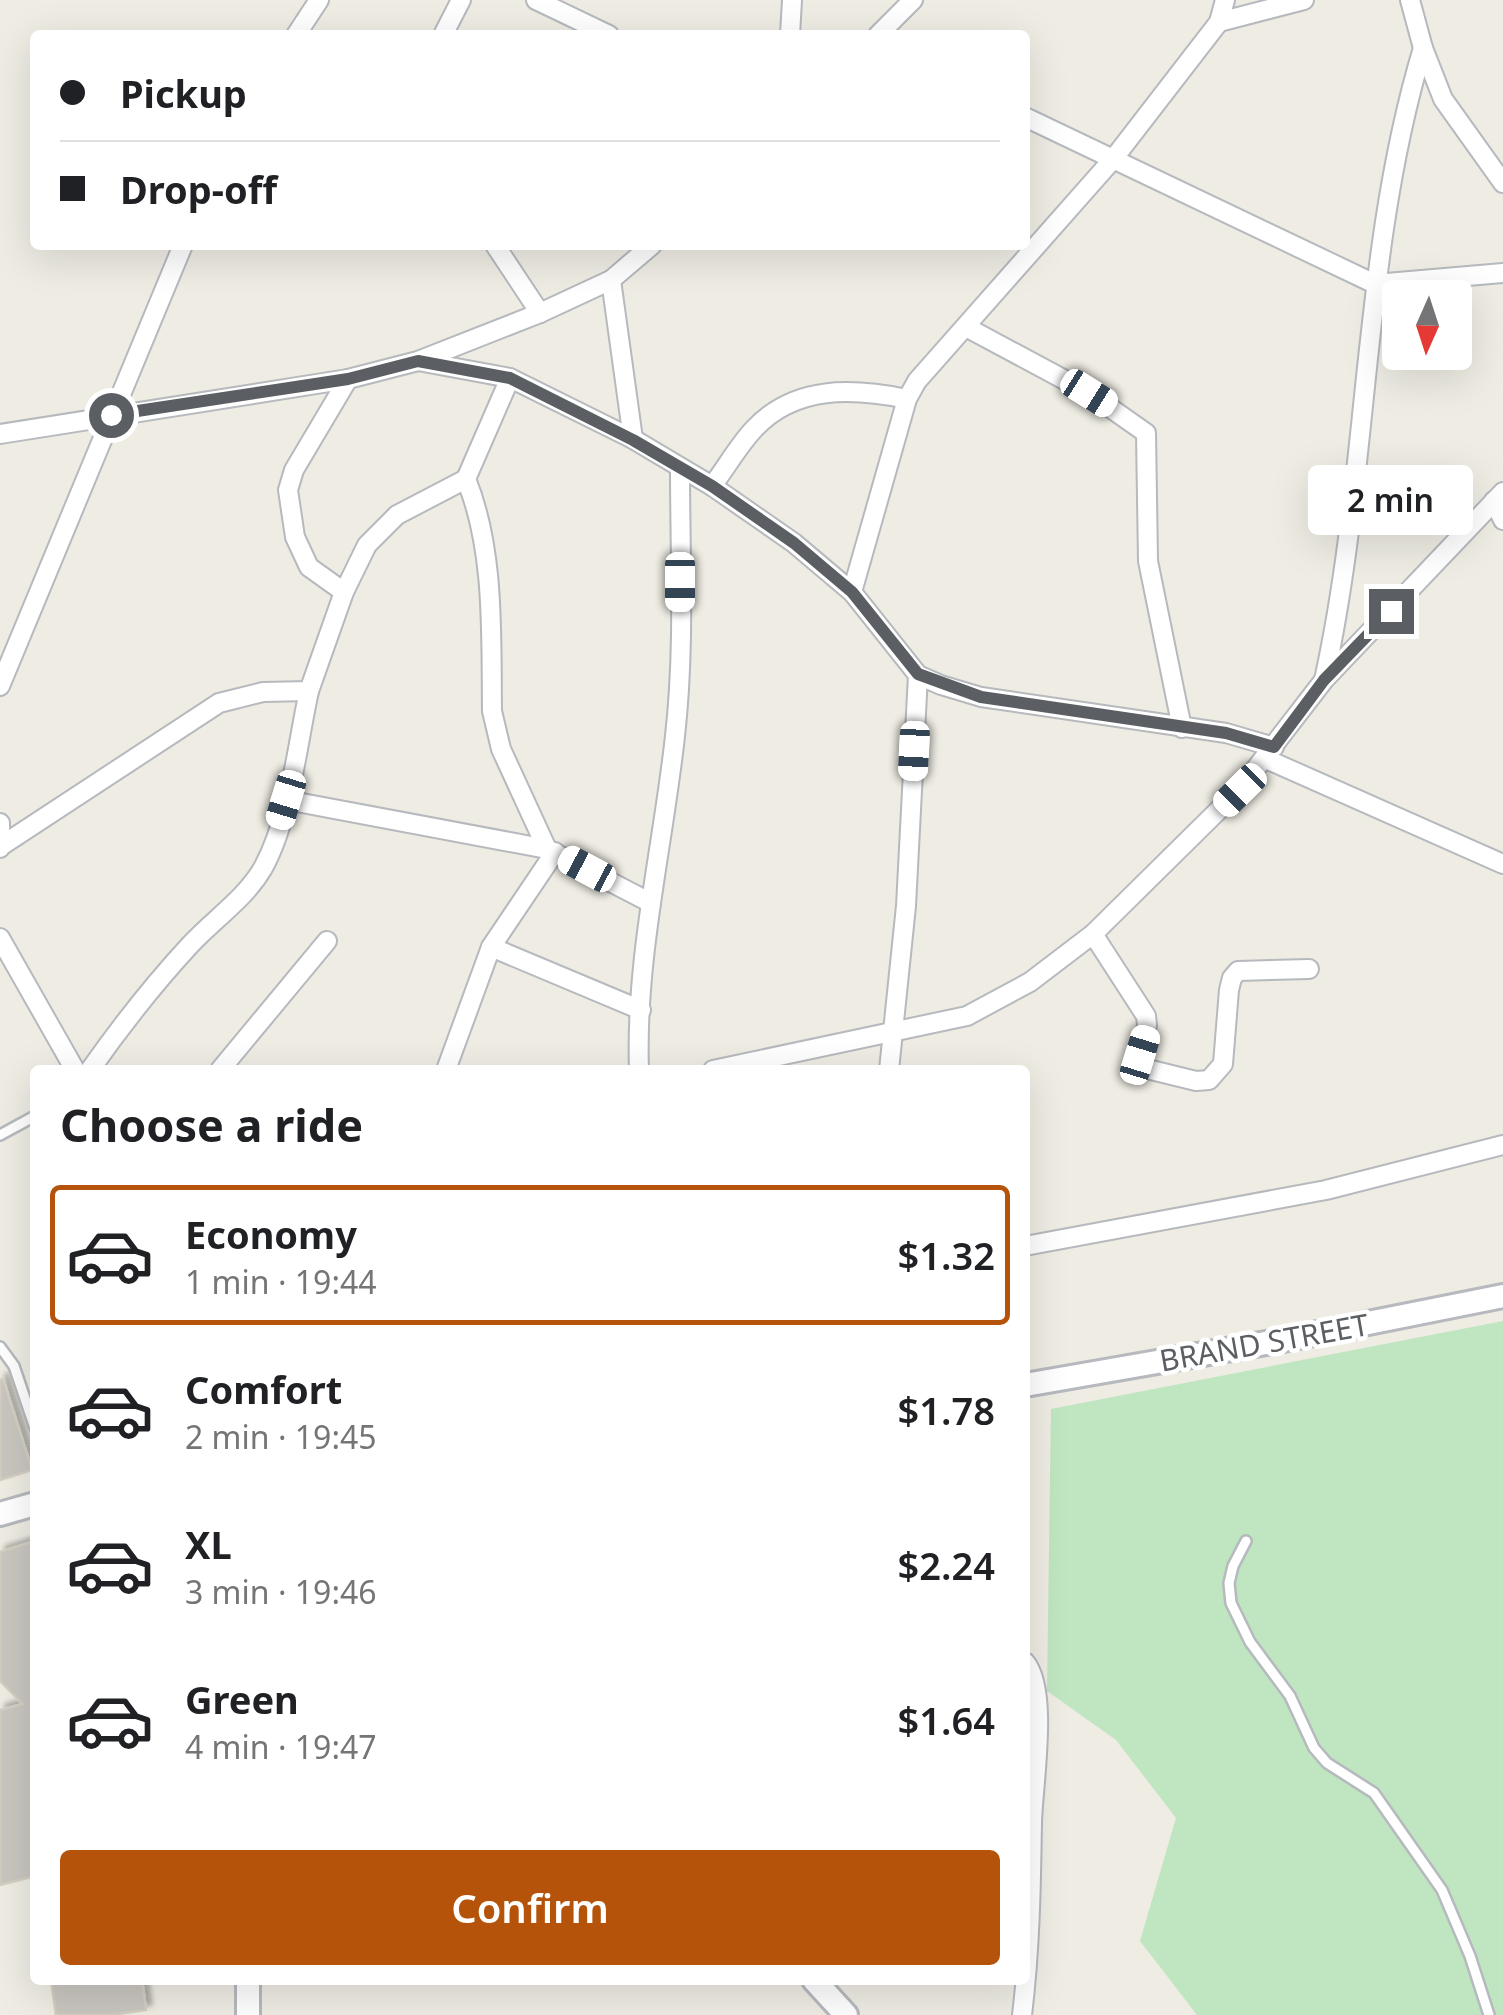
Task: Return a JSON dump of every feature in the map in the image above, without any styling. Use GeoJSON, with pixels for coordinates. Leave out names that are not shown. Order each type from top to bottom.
{"type":"FeatureCollection","features":[{"type":"Feature","properties":{"kind":"street"},"geometry":{"type":"LineString","coordinates":[[299,30],[318,0]]}},
{"type":"Feature","properties":{"kind":"street"},"geometry":{"type":"LineString","coordinates":[[447,30],[462,0]]}},
{"type":"Feature","properties":{"kind":"street"},"geometry":{"type":"LineString","coordinates":[[536,0],[599,30]]}},
{"type":"Feature","properties":{"kind":"street"},"geometry":{"type":"LineString","coordinates":[[790,30],[792,0]]}},
{"type":"Feature","properties":{"kind":"street"},"geometry":{"type":"LineString","coordinates":[[883,30],[913,0]]}},
{"type":"Feature","properties":{"kind":"street"},"geometry":{"type":"LineString","coordinates":[[852,592],[907,398],[917,381],[1114,158],[1219,22],[1225,0]]}},
{"type":"Feature","properties":{"kind":"street"},"geometry":{"type":"LineString","coordinates":[[1219,22],[1304,0]]}},
{"type":"Feature","properties":{"kind":"street"},"geometry":{"type":"LineString","coordinates":[[1410,0],[1442,98],[1503,183]]}},
{"type":"Feature","properties":{"kind":"street"},"geometry":{"type":"LineString","coordinates":[[1324,680],[1351,534],[1375,284],[1406,114],[1423,48]]}},
{"type":"Feature","properties":{"kind":"street"},"geometry":{"type":"LineString","coordinates":[[1030,119],[1375,284],[1503,272]]}},
{"type":"Feature","properties":{"kind":"street"},"geometry":{"type":"LineString","coordinates":[[0,686],[181,250]]}},
{"type":"Feature","properties":{"kind":"street"},"geometry":{"type":"LineString","coordinates":[[498,250],[540,314]]}},
{"type":"Feature","properties":{"kind":"street"},"geometry":{"type":"LineString","coordinates":[[0,434],[348,379],[418,361],[540,314],[611,280],[646,250]]}},
{"type":"Feature","properties":{"kind":"street"},"geometry":{"type":"LineString","coordinates":[[611,280],[633,440]]}},
{"type":"Feature","properties":{"kind":"street"},"geometry":{"type":"LineString","coordinates":[[966,327],[1089,393],[1146,433],[1148,561],[1182,728]]}},
{"type":"Feature","properties":{"kind":"street"},"geometry":{"type":"LineString","coordinates":[[418,361],[510,378],[633,440],[712,486],[794,543],[852,592],[918,674],[981,697],[1226,733],[1503,864]]}},
{"type":"Feature","properties":{"kind":"street"},"geometry":{"type":"LineString","coordinates":[[94,1065],[158,982],[252,884],[264,866],[286,800],[308,691],[344,592],[366,545],[385,524],[412,504],[466,479],[510,378]]}},
{"type":"Feature","properties":{"kind":"street"},"geometry":{"type":"LineString","coordinates":[[344,592],[308,567],[291,523],[288,490],[294,470],[348,379]]}},
{"type":"Feature","properties":{"kind":"street"},"geometry":{"type":"LineString","coordinates":[[712,486],[754,430],[769,416],[801,400],[838,390],[866,390],[907,398]]}},
{"type":"Feature","properties":{"kind":"street"},"geometry":{"type":"LineString","coordinates":[[640,1065],[651,903],[679,694],[680,469]]}},
{"type":"Feature","properties":{"kind":"street"},"geometry":{"type":"LineString","coordinates":[[466,479],[480,519],[485,549],[496,733],[500,749],[551,850]]}},
{"type":"Feature","properties":{"kind":"street"},"geometry":{"type":"LineString","coordinates":[[737,1065],[967,1016],[998,1002],[1093,934],[1204,826],[1270,753],[1324,680],[1499,496]]}},
{"type":"Feature","properties":{"kind":"street"},"geometry":{"type":"LineString","coordinates":[[1499,496],[1503,520]]}},
{"type":"Feature","properties":{"kind":"street"},"geometry":{"type":"LineString","coordinates":[[890,1065],[906,906],[918,674]]}},
{"type":"Feature","properties":{"kind":"street"},"geometry":{"type":"LineString","coordinates":[[1,847],[219,703],[264,692],[308,691]]}},
{"type":"Feature","properties":{"kind":"street"},"geometry":{"type":"LineString","coordinates":[[286,800],[551,850],[651,903]]}},
{"type":"Feature","properties":{"kind":"street"},"geometry":{"type":"LineString","coordinates":[[0,823],[1,847]]}},
{"type":"Feature","properties":{"kind":"street"},"geometry":{"type":"LineString","coordinates":[[448,1065],[490,947],[551,850]]}},
{"type":"Feature","properties":{"kind":"street"},"geometry":{"type":"LineString","coordinates":[[1093,934],[1146,1016],[1146,1036],[1140,1055],[1143,1068],[1196,1081],[1209,1080],[1223,1064],[1229,990],[1238,971],[1309,970]]}},
{"type":"Feature","properties":{"kind":"street"},"geometry":{"type":"LineString","coordinates":[[0,938],[72,1065]]}},
{"type":"Feature","properties":{"kind":"street"},"geometry":{"type":"LineString","coordinates":[[224,1065],[327,940]]}},
{"type":"Feature","properties":{"kind":"street"},"geometry":{"type":"LineString","coordinates":[[490,947],[641,1010]]}},
{"type":"Feature","properties":{"kind":"street"},"geometry":{"type":"LineString","coordinates":[[1030,1245],[1326,1190],[1503,1145]]}},
{"type":"Feature","properties":{"kind":"street","name":"BRAND STREET"},"geometry":{"type":"LineString","coordinates":[[1030,1383],[1283,1340],[1503,1296]]}},
{"type":"Feature","properties":{"kind":"street"},"geometry":{"type":"LineString","coordinates":[[0,1514],[30,1505]]}},
{"type":"Feature","properties":{"kind":"street"},"geometry":{"type":"LineString","coordinates":[[1030,1672],[1037,1718],[1030,1931]]}},
{"type":"Feature","properties":{"kind":"street"},"geometry":{"type":"LineString","coordinates":[[248,1985],[248,2015]]}},
{"type":"Feature","properties":{"kind":"street"},"geometry":{"type":"LineString","coordinates":[[823,1985],[846,2015]]}},
{"type":"Feature","properties":{"kind":"street"},"geometry":{"type":"LineString","coordinates":[[1022,2015],[1025,1985]]}},
{"type":"Feature","properties":{"kind":"lane"},"geometry":{"type":"LineString","coordinates":[[0,1135],[30,1119]]}},
{"type":"Feature","properties":{"kind":"lane"},"geometry":{"type":"LineString","coordinates":[[0,1346],[14,1366],[30,1413]]}},
{"type":"Feature","properties":{"kind":"lane"},"geometry":{"type":"LineString","coordinates":[[1246,1541],[1229,1583],[1232,1603],[1250,1642],[1290,1696],[1314,1748],[1327,1763],[1374,1793],[1442,1890],[1489,2015]]}},
{"type":"Feature","properties":{"kind":"green space"},"geometry":{"type":"Polygon","coordinates":[[[1503,1321],[1503,2015],[1197,2015],[1140,1941],[1176,1818],[1116,1740],[1047,1691],[1051,1409],[1503,1321]]]}},
{"type":"Feature","properties":{"kind":"building"},"geometry":{"type":"Polygon","coordinates":[[[3,1379],[30,1471],[0,1480],[3,1379]]]}},
{"type":"Feature","properties":{"kind":"building"},"geometry":{"type":"Polygon","coordinates":[[[30,1543],[30,1877],[0,1885],[0,1710],[23,1704],[0,1681],[0,1552],[30,1543]]]}},
{"type":"Feature","properties":{"kind":"building"},"geometry":{"type":"Polygon","coordinates":[[[52,1985],[143,1985],[146,2010],[112,2015],[56,2015],[52,1985]]]}},
{"type":"Feature","properties":{"kind":"route"},"geometry":{"type":"LineString","coordinates":[[111,415],[348,379],[418,361],[510,378],[633,440],[712,486],[794,543],[852,592],[918,674],[981,697],[1226,733],[1274,747],[1324,680],[1391,611]]}}]}
